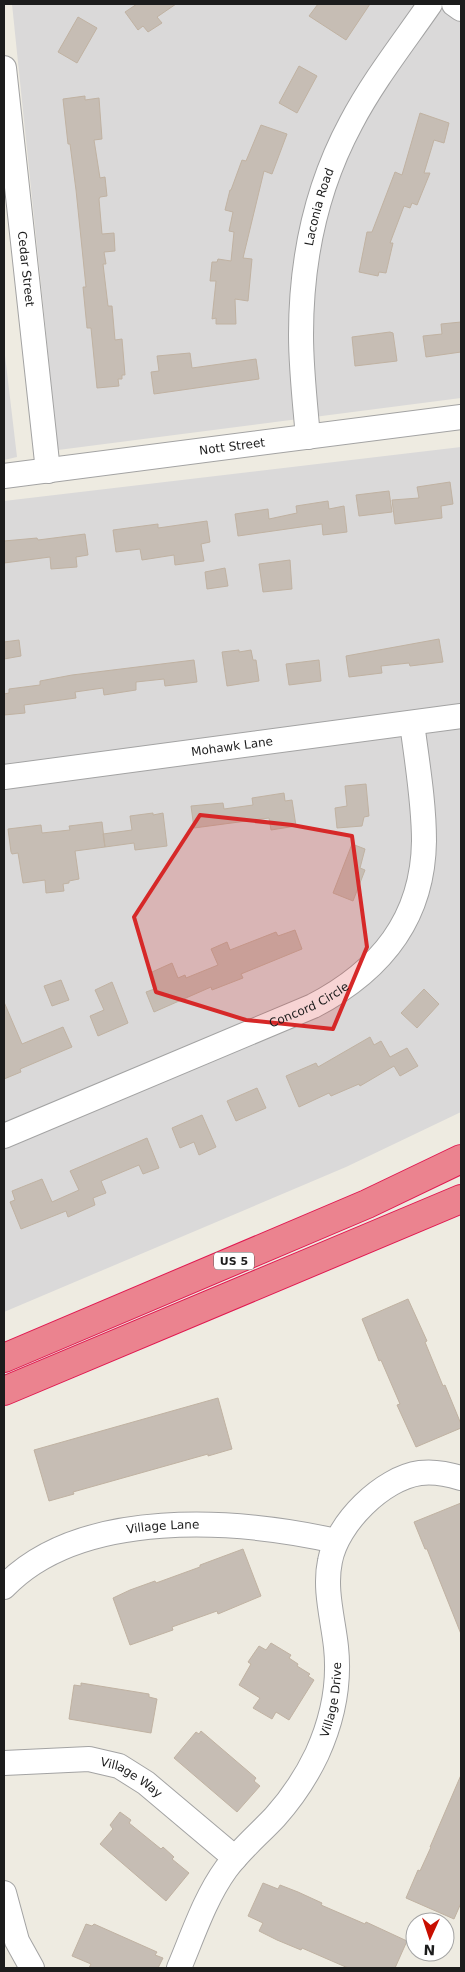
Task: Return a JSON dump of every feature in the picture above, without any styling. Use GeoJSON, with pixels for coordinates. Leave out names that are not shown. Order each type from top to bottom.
{"type":"FeatureCollection","features":[{"type":"Feature","properties":{"kind":"highway","name":"US 5"},"geometry":{"type":"LineString","coordinates":[[4,1358],[367,1204],[461,1159]]}},
{"type":"Feature","properties":{"kind":"highway","name":"US 5"},"geometry":{"type":"LineString","coordinates":[[4,1391],[461,1199]]}},
{"type":"Feature","properties":{"kind":"street","name":"Laconia Road"},"geometry":{"type":"LineString","coordinates":[[308,437],[301,350],[302,311],[307,258],[317,208],[339,147],[351,123],[376,81],[430,4]]}},
{"type":"Feature","properties":{"kind":"street"},"geometry":{"type":"LineString","coordinates":[[454,4],[461,9]]}},
{"type":"Feature","properties":{"kind":"street","name":"Cedar Street"},"geometry":{"type":"LineString","coordinates":[[4,68],[48,470]]}},
{"type":"Feature","properties":{"kind":"street","name":"Nott Street"},"geometry":{"type":"LineString","coordinates":[[4,476],[461,417]]}},
{"type":"Feature","properties":{"kind":"street","name":"Mohawk Lane"},"geometry":{"type":"LineString","coordinates":[[4,777],[461,716]]}},
{"type":"Feature","properties":{"kind":"street","name":"Concord Circle"},"geometry":{"type":"LineString","coordinates":[[4,1136],[313,1006],[348,986],[377,960],[392,942],[406,919],[416,893],[422,864],[423,827],[412,723]]}},
{"type":"Feature","properties":{"kind":"street","name":"Village Drive"},"geometry":{"type":"LineString","coordinates":[[179,1968],[209,1898],[221,1877],[235,1858],[291,1797],[313,1761],[329,1722],[336,1691],[337,1663],[328,1590],[328,1570],[336,1541],[356,1513],[383,1489],[396,1481],[431,1472],[461,1478]]}},
{"type":"Feature","properties":{"kind":"street","name":"Village Lane"},"geometry":{"type":"LineString","coordinates":[[4,1587],[25,1568],[63,1547],[101,1536],[136,1529],[163,1526],[219,1525],[282,1530],[336,1541]]}},
{"type":"Feature","properties":{"kind":"street","name":"Village Way"},"geometry":{"type":"LineString","coordinates":[[4,1763],[89,1759],[120,1766],[146,1783],[235,1858]]}},
{"type":"Feature","properties":{"kind":"street"},"geometry":{"type":"LineString","coordinates":[[4,1893],[17,1941],[32,1968]]}},
{"type":"Feature","properties":{"kind":"highlighted area"},"geometry":{"type":"Polygon","coordinates":[[[200,815],[292,825],[352,836],[367,947],[333,1029],[246,1020],[156,992],[134,917],[200,815]]]}},
{"type":"Feature","properties":{"kind":"shaded area"},"geometry":{"type":"Polygon","coordinates":[[[12,4],[461,4],[461,398],[58,450],[12,4]]]}},
{"type":"Feature","properties":{"kind":"shaded area"},"geometry":{"type":"Polygon","coordinates":[[[4,347],[17,457],[4,460],[4,347]]]}},
{"type":"Feature","properties":{"kind":"shaded area"},"geometry":{"type":"Polygon","coordinates":[[[461,447],[461,1112],[346,1167],[4,1312],[4,501],[461,447]]]}},
{"type":"Feature","properties":{"kind":"building"},"geometry":{"type":"Polygon","coordinates":[[[137,4],[176,4],[157,17],[162,23],[148,32],[143,26],[138,30],[125,12],[137,4]]]}},
{"type":"Feature","properties":{"kind":"building"},"geometry":{"type":"Polygon","coordinates":[[[318,4],[370,4],[346,40],[309,16],[318,4]]]}},
{"type":"Feature","properties":{"kind":"building"},"geometry":{"type":"Polygon","coordinates":[[[78,17],[97,28],[77,63],[58,52],[78,17]]]}},
{"type":"Feature","properties":{"kind":"building"},"geometry":{"type":"Polygon","coordinates":[[[299,66],[317,76],[297,113],[279,103],[299,66]]]}},
{"type":"Feature","properties":{"kind":"building"},"geometry":{"type":"Polygon","coordinates":[[[85,96],[85,100],[99,98],[102,139],[94,140],[100,178],[105,177],[107,196],[100,197],[99,199],[102,234],[114,233],[115,251],[104,252],[106,264],[103,264],[108,306],[112,306],[115,340],[122,339],[125,375],[122,375],[122,379],[118,379],[119,386],[97,388],[91,328],[87,328],[83,287],[86,287],[76,190],[63,99],[85,96]]]}},
{"type":"Feature","properties":{"kind":"building"},"geometry":{"type":"Polygon","coordinates":[[[420,113],[449,123],[444,143],[434,140],[424,173],[430,173],[417,205],[412,203],[410,208],[404,206],[390,243],[393,243],[386,273],[379,272],[378,276],[359,272],[367,232],[372,232],[395,172],[402,175],[420,113]]]}},
{"type":"Feature","properties":{"kind":"building"},"geometry":{"type":"Polygon","coordinates":[[[261,125],[287,134],[272,174],[264,171],[243,258],[252,259],[248,301],[235,299],[236,324],[216,324],[216,318],[212,319],[216,281],[210,281],[212,262],[217,262],[218,259],[231,261],[234,232],[229,231],[233,212],[225,210],[230,190],[242,160],[246,161],[261,125]]]}},
{"type":"Feature","properties":{"kind":"building"},"geometry":{"type":"Polygon","coordinates":[[[461,322],[461,352],[426,357],[423,336],[442,334],[441,324],[461,322]]]}},
{"type":"Feature","properties":{"kind":"building"},"geometry":{"type":"Polygon","coordinates":[[[393,333],[397,361],[355,366],[352,337],[393,333]]]}},
{"type":"Feature","properties":{"kind":"building"},"geometry":{"type":"Polygon","coordinates":[[[190,353],[192,368],[256,359],[259,379],[154,394],[151,372],[159,371],[157,356],[190,353]]]}},
{"type":"Feature","properties":{"kind":"building"},"geometry":{"type":"Polygon","coordinates":[[[450,482],[453,504],[441,506],[442,518],[395,524],[392,500],[419,498],[417,487],[450,482]]]}},
{"type":"Feature","properties":{"kind":"building"},"geometry":{"type":"Polygon","coordinates":[[[389,491],[392,512],[359,516],[356,495],[389,491]]]}},
{"type":"Feature","properties":{"kind":"building"},"geometry":{"type":"Polygon","coordinates":[[[328,501],[329,509],[344,506],[347,532],[323,535],[322,524],[238,536],[235,514],[268,509],[269,519],[297,513],[296,506],[328,501]]]}},
{"type":"Feature","properties":{"kind":"building"},"geometry":{"type":"Polygon","coordinates":[[[207,521],[210,542],[201,544],[204,561],[175,565],[174,555],[142,560],[140,549],[116,552],[113,530],[158,524],[158,528],[207,521]]]}},
{"type":"Feature","properties":{"kind":"building"},"geometry":{"type":"Polygon","coordinates":[[[85,534],[88,555],[76,557],[77,567],[51,569],[50,557],[4,563],[4,541],[37,538],[38,540],[85,534]]]}},
{"type":"Feature","properties":{"kind":"building"},"geometry":{"type":"Polygon","coordinates":[[[290,560],[292,589],[263,592],[259,564],[290,560]]]}},
{"type":"Feature","properties":{"kind":"building"},"geometry":{"type":"Polygon","coordinates":[[[225,568],[228,586],[207,589],[205,572],[225,568]]]}},
{"type":"Feature","properties":{"kind":"building"},"geometry":{"type":"Polygon","coordinates":[[[439,639],[443,662],[410,666],[409,663],[381,666],[382,673],[349,677],[346,656],[439,639]]]}},
{"type":"Feature","properties":{"kind":"building"},"geometry":{"type":"Polygon","coordinates":[[[19,640],[21,656],[4,659],[4,642],[19,640]]]}},
{"type":"Feature","properties":{"kind":"building"},"geometry":{"type":"Polygon","coordinates":[[[239,650],[239,652],[251,650],[253,660],[256,660],[259,681],[227,686],[222,652],[239,650]]]}},
{"type":"Feature","properties":{"kind":"building"},"geometry":{"type":"Polygon","coordinates":[[[194,660],[197,682],[165,686],[164,679],[136,682],[136,690],[104,695],[103,688],[75,692],[76,698],[24,705],[25,713],[4,715],[4,694],[9,693],[9,689],[40,685],[40,681],[72,675],[194,660]]]}},
{"type":"Feature","properties":{"kind":"building"},"geometry":{"type":"Polygon","coordinates":[[[319,660],[321,681],[289,685],[286,664],[319,660]]]}},
{"type":"Feature","properties":{"kind":"building"},"geometry":{"type":"Polygon","coordinates":[[[366,784],[369,816],[364,817],[362,826],[337,828],[335,808],[347,806],[345,786],[366,784]]]}},
{"type":"Feature","properties":{"kind":"building"},"geometry":{"type":"Polygon","coordinates":[[[284,793],[285,801],[292,800],[296,826],[271,830],[269,818],[194,828],[191,806],[223,803],[224,809],[253,805],[252,798],[284,793]]]}},
{"type":"Feature","properties":{"kind":"building"},"geometry":{"type":"Polygon","coordinates":[[[153,813],[153,815],[163,813],[167,846],[135,850],[134,843],[105,847],[103,834],[132,830],[130,816],[153,813]]]}},
{"type":"Feature","properties":{"kind":"building"},"geometry":{"type":"Polygon","coordinates":[[[102,822],[105,847],[75,851],[79,879],[63,884],[64,891],[46,893],[45,880],[23,883],[18,853],[12,854],[11,852],[8,829],[41,825],[42,833],[70,830],[69,826],[102,822]]]}},
{"type":"Feature","properties":{"kind":"building"},"geometry":{"type":"Polygon","coordinates":[[[352,844],[365,849],[360,868],[365,870],[353,901],[333,893],[352,844]]]}},
{"type":"Feature","properties":{"kind":"building"},"geometry":{"type":"Polygon","coordinates":[[[295,930],[302,949],[241,974],[243,978],[212,990],[211,987],[154,1012],[146,992],[157,988],[152,972],[172,963],[178,978],[185,975],[186,978],[218,965],[211,949],[227,942],[230,950],[276,932],[278,936],[295,930]]]}},
{"type":"Feature","properties":{"kind":"building"},"geometry":{"type":"Polygon","coordinates":[[[61,980],[69,1000],[52,1006],[44,986],[61,980]]]}},
{"type":"Feature","properties":{"kind":"building"},"geometry":{"type":"Polygon","coordinates":[[[112,982],[128,1023],[98,1036],[90,1016],[104,1010],[95,990],[112,982]]]}},
{"type":"Feature","properties":{"kind":"building"},"geometry":{"type":"Polygon","coordinates":[[[424,989],[439,1004],[417,1028],[401,1013],[424,989]]]}},
{"type":"Feature","properties":{"kind":"building"},"geometry":{"type":"Polygon","coordinates":[[[4,1002],[22,1044],[63,1027],[72,1047],[20,1069],[21,1072],[4,1079],[4,1002]]]}},
{"type":"Feature","properties":{"kind":"building"},"geometry":{"type":"Polygon","coordinates":[[[370,1037],[374,1045],[381,1041],[390,1057],[407,1048],[418,1066],[400,1076],[394,1066],[360,1086],[359,1084],[331,1096],[329,1093],[299,1107],[286,1076],[316,1063],[318,1067],[370,1037]]]}},
{"type":"Feature","properties":{"kind":"building"},"geometry":{"type":"Polygon","coordinates":[[[257,1088],[266,1108],[236,1121],[227,1101],[257,1088]]]}},
{"type":"Feature","properties":{"kind":"building"},"geometry":{"type":"Polygon","coordinates":[[[202,1115],[216,1147],[199,1155],[194,1142],[180,1148],[172,1128],[202,1115]]]}},
{"type":"Feature","properties":{"kind":"building"},"geometry":{"type":"Polygon","coordinates":[[[147,1138],[159,1168],[143,1174],[139,1165],[101,1181],[106,1193],[93,1198],[95,1205],[68,1217],[66,1211],[21,1229],[10,1202],[15,1200],[12,1191],[42,1179],[52,1202],[79,1190],[70,1171],[147,1138]]]}},
{"type":"Feature","properties":{"kind":"building"},"geometry":{"type":"Polygon","coordinates":[[[408,1299],[427,1341],[425,1342],[443,1386],[445,1385],[461,1424],[461,1428],[416,1447],[397,1405],[400,1404],[381,1360],[379,1361],[362,1319],[408,1299]]]}},
{"type":"Feature","properties":{"kind":"building"},"geometry":{"type":"Polygon","coordinates":[[[218,1398],[232,1449],[73,1492],[74,1494],[49,1501],[34,1450],[218,1398]]]}},
{"type":"Feature","properties":{"kind":"building"},"geometry":{"type":"Polygon","coordinates":[[[461,1503],[461,1634],[427,1549],[425,1549],[414,1522],[461,1503]]]}},
{"type":"Feature","properties":{"kind":"building"},"geometry":{"type":"Polygon","coordinates":[[[243,1549],[261,1596],[218,1614],[217,1611],[172,1627],[173,1630],[130,1645],[113,1598],[155,1581],[156,1583],[200,1567],[200,1565],[243,1549]]]}},
{"type":"Feature","properties":{"kind":"building"},"geometry":{"type":"Polygon","coordinates":[[[271,1643],[291,1655],[289,1658],[298,1664],[297,1666],[310,1674],[308,1676],[314,1680],[289,1720],[276,1712],[272,1719],[253,1708],[260,1698],[239,1685],[251,1664],[248,1662],[259,1646],[266,1650],[271,1643]]]}},
{"type":"Feature","properties":{"kind":"building"},"geometry":{"type":"Polygon","coordinates":[[[81,1683],[149,1694],[149,1697],[157,1699],[151,1733],[69,1719],[74,1685],[81,1686],[81,1683]]]}},
{"type":"Feature","properties":{"kind":"building"},"geometry":{"type":"Polygon","coordinates":[[[201,1731],[256,1778],[254,1781],[260,1786],[237,1812],[174,1758],[196,1732],[199,1734],[201,1731]]]}},
{"type":"Feature","properties":{"kind":"building"},"geometry":{"type":"Polygon","coordinates":[[[461,1775],[461,1903],[455,1917],[455,1912],[438,1912],[406,1898],[461,1775]]]}},
{"type":"Feature","properties":{"kind":"building"},"geometry":{"type":"Polygon","coordinates":[[[120,1812],[131,1820],[129,1823],[161,1849],[163,1847],[174,1857],[172,1859],[189,1873],[166,1901],[100,1844],[113,1829],[110,1825],[120,1812]]]}},
{"type":"Feature","properties":{"kind":"building"},"geometry":{"type":"Polygon","coordinates":[[[263,1883],[278,1889],[280,1885],[322,1903],[321,1905],[365,1924],[366,1922],[405,1940],[405,1946],[395,1968],[348,1968],[259,1931],[263,1923],[248,1916],[263,1883]]]}},
{"type":"Feature","properties":{"kind":"building"},"geometry":{"type":"Polygon","coordinates":[[[86,1924],[92,1926],[94,1924],[157,1952],[155,1955],[163,1958],[158,1968],[89,1968],[91,1964],[72,1956],[86,1924]]]}}]}
